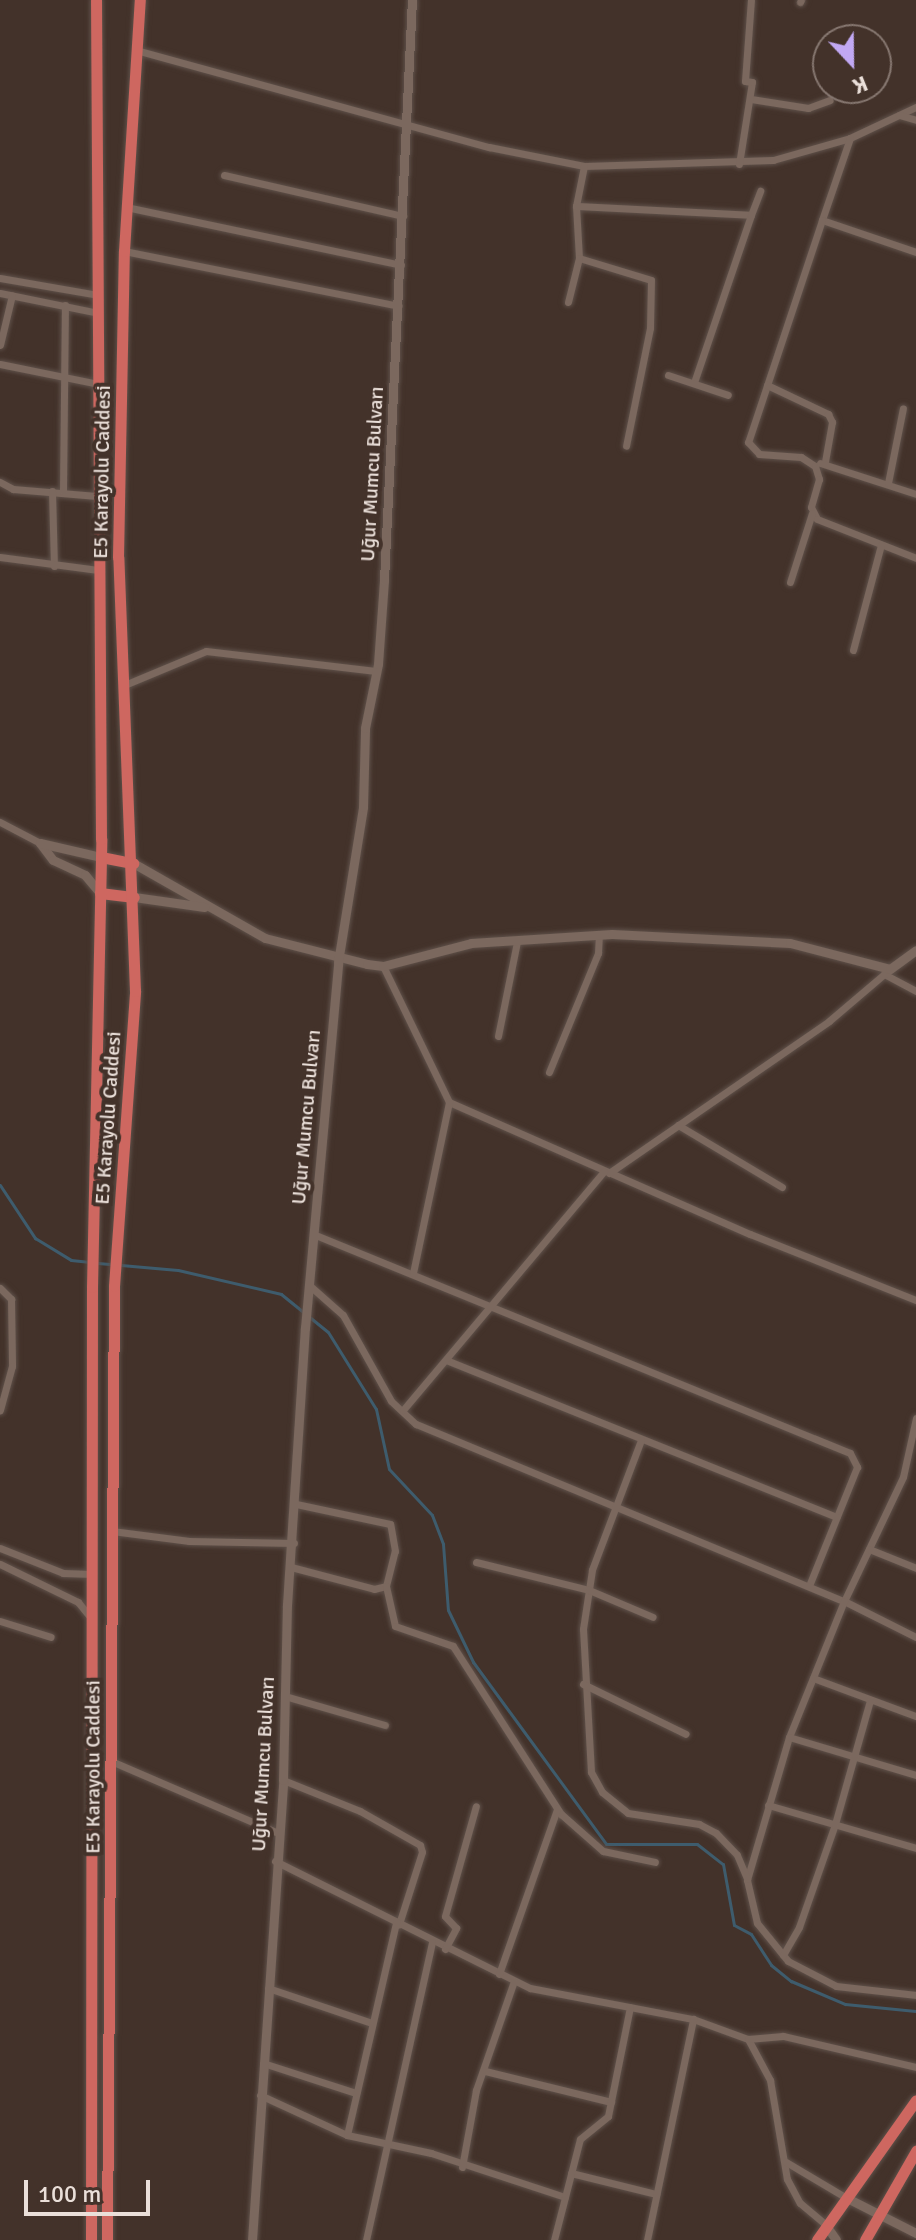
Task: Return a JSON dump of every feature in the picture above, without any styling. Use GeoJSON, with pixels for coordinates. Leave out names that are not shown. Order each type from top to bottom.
{"type":"FeatureCollection","features":[{"type":"Feature","properties":{"kind":"highway","name":"E5 Karayolu Caddesi"},"geometry":{"type":"LineString","coordinates":[[91,2240],[92,1251],[101,857],[96,0]]}},
{"type":"Feature","properties":{"kind":"highway","name":"E5 Karayolu Caddesi"},"geometry":{"type":"LineString","coordinates":[[107,2240],[114,1286],[135,991],[133,863],[118,557],[124,251],[134,49],[140,0]]}},
{"type":"Feature","properties":{"kind":"highway"},"geometry":{"type":"LineString","coordinates":[[101,857],[133,863]]}},
{"type":"Feature","properties":{"kind":"highway"},"geometry":{"type":"LineString","coordinates":[[100,893],[134,897]]}},
{"type":"Feature","properties":{"kind":"highway"},"geometry":{"type":"LineString","coordinates":[[817,2240],[825,2224],[916,2100]]}},
{"type":"Feature","properties":{"kind":"highway"},"geometry":{"type":"LineString","coordinates":[[865,2240],[916,2151]]}},
{"type":"Feature","properties":{"kind":"street","name":"Uğur Mumcu Bulvarı"},"geometry":{"type":"LineString","coordinates":[[252,2240],[266,1987],[283,1780],[305,1328],[339,957],[363,807],[365,728],[376,671],[399,306],[412,0]]}},
{"type":"Feature","properties":{"kind":"street"},"geometry":{"type":"LineString","coordinates":[[739,164],[751,99],[752,82],[745,81],[751,0]]}},
{"type":"Feature","properties":{"kind":"street"},"geometry":{"type":"LineString","coordinates":[[134,49],[406,121],[489,147],[584,166],[739,164],[850,138],[916,107]]}},
{"type":"Feature","properties":{"kind":"street"},"geometry":{"type":"LineString","coordinates":[[751,99],[808,108],[819,104]]}},
{"type":"Feature","properties":{"kind":"street"},"geometry":{"type":"LineString","coordinates":[[899,115],[916,120]]}},
{"type":"Feature","properties":{"kind":"street"},"geometry":{"type":"LineString","coordinates":[[790,582],[812,513],[819,479],[815,466],[801,457],[759,454],[749,445],[850,138]]}},
{"type":"Feature","properties":{"kind":"street"},"geometry":{"type":"LineString","coordinates":[[568,302],[579,258],[576,206],[584,166]]}},
{"type":"Feature","properties":{"kind":"street"},"geometry":{"type":"LineString","coordinates":[[224,175],[403,216]]}},
{"type":"Feature","properties":{"kind":"street"},"geometry":{"type":"LineString","coordinates":[[694,382],[760,191]]}},
{"type":"Feature","properties":{"kind":"street"},"geometry":{"type":"LineString","coordinates":[[576,206],[751,215]]}},
{"type":"Feature","properties":{"kind":"street"},"geometry":{"type":"LineString","coordinates":[[126,207],[401,265]]}},
{"type":"Feature","properties":{"kind":"street"},"geometry":{"type":"LineString","coordinates":[[822,220],[916,252]]}},
{"type":"Feature","properties":{"kind":"street"},"geometry":{"type":"LineString","coordinates":[[124,251],[399,306]]}},
{"type":"Feature","properties":{"kind":"street"},"geometry":{"type":"LineString","coordinates":[[579,258],[651,280],[650,328],[626,446]]}},
{"type":"Feature","properties":{"kind":"street"},"geometry":{"type":"LineString","coordinates":[[0,278],[98,295]]}},
{"type":"Feature","properties":{"kind":"street"},"geometry":{"type":"LineString","coordinates":[[0,293],[98,313]]}},
{"type":"Feature","properties":{"kind":"street"},"geometry":{"type":"LineString","coordinates":[[0,345],[12,295]]}},
{"type":"Feature","properties":{"kind":"street"},"geometry":{"type":"LineString","coordinates":[[63,491],[61,377],[65,305]]}},
{"type":"Feature","properties":{"kind":"street"},"geometry":{"type":"LineString","coordinates":[[0,364],[98,384]]}},
{"type":"Feature","properties":{"kind":"street"},"geometry":{"type":"LineString","coordinates":[[668,375],[728,395]]}},
{"type":"Feature","properties":{"kind":"street"},"geometry":{"type":"LineString","coordinates":[[767,385],[828,414],[832,422],[825,461]]}},
{"type":"Feature","properties":{"kind":"street"},"geometry":{"type":"LineString","coordinates":[[888,483],[903,408]]}},
{"type":"Feature","properties":{"kind":"street"},"geometry":{"type":"LineString","coordinates":[[815,466],[825,461],[916,494]]}},
{"type":"Feature","properties":{"kind":"street"},"geometry":{"type":"LineString","coordinates":[[0,482],[13,489],[97,496]]}},
{"type":"Feature","properties":{"kind":"street"},"geometry":{"type":"LineString","coordinates":[[52,491],[54,566]]}},
{"type":"Feature","properties":{"kind":"street"},"geometry":{"type":"LineString","coordinates":[[812,513],[830,526],[916,558]]}},
{"type":"Feature","properties":{"kind":"street"},"geometry":{"type":"LineString","coordinates":[[853,650],[881,545]]}},
{"type":"Feature","properties":{"kind":"street"},"geometry":{"type":"LineString","coordinates":[[0,557],[98,570]]}},
{"type":"Feature","properties":{"kind":"street"},"geometry":{"type":"LineString","coordinates":[[122,686],[206,651],[376,671]]}},
{"type":"Feature","properties":{"kind":"street"},"geometry":{"type":"LineString","coordinates":[[0,822],[40,843],[101,857]]}},
{"type":"Feature","properties":{"kind":"street"},"geometry":{"type":"LineString","coordinates":[[40,843],[53,860],[85,875],[100,893]]}},
{"type":"Feature","properties":{"kind":"street"},"geometry":{"type":"LineString","coordinates":[[133,863],[265,938],[383,966],[471,943],[599,934],[790,943],[887,972],[916,991]]}},
{"type":"Feature","properties":{"kind":"street"},"geometry":{"type":"LineString","coordinates":[[134,897],[197,904],[226,915]]}},
{"type":"Feature","properties":{"kind":"street"},"geometry":{"type":"LineString","coordinates":[[549,1072],[598,953],[599,934]]}},
{"type":"Feature","properties":{"kind":"street"},"geometry":{"type":"LineString","coordinates":[[498,1036],[517,942]]}},
{"type":"Feature","properties":{"kind":"street"},"geometry":{"type":"LineString","coordinates":[[403,1410],[607,1172],[829,1021],[916,950]]}},
{"type":"Feature","properties":{"kind":"street"},"geometry":{"type":"LineString","coordinates":[[383,966],[449,1102],[413,1273]]}},
{"type":"Feature","properties":{"kind":"street"},"geometry":{"type":"LineString","coordinates":[[449,1102],[607,1172],[916,1300]]}},
{"type":"Feature","properties":{"kind":"street"},"geometry":{"type":"LineString","coordinates":[[678,1125],[782,1187]]}},
{"type":"Feature","properties":{"kind":"street"},"geometry":{"type":"LineString","coordinates":[[313,1234],[850,1453],[857,1467],[809,1586]]}},
{"type":"Feature","properties":{"kind":"street"},"geometry":{"type":"LineString","coordinates":[[309,1285],[343,1315],[391,1401],[416,1424],[464,1447],[809,1586],[916,1637]]}},
{"type":"Feature","properties":{"kind":"street"},"geometry":{"type":"LineString","coordinates":[[0,1288],[11,1299],[12,1366],[0,1410]]}},
{"type":"Feature","properties":{"kind":"street"},"geometry":{"type":"LineString","coordinates":[[446,1360],[837,1517]]}},
{"type":"Feature","properties":{"kind":"street"},"geometry":{"type":"LineString","coordinates":[[747,1880],[789,1737],[844,1601],[903,1477],[916,1418]]}},
{"type":"Feature","properties":{"kind":"street"},"geometry":{"type":"LineString","coordinates":[[641,1440],[614,1506],[589,1590],[583,1684],[591,1772],[602,1792],[628,1813],[699,1824],[716,1833],[737,1855],[747,1880],[757,1923],[783,1955],[836,1986],[916,1995]]}},
{"type":"Feature","properties":{"kind":"street"},"geometry":{"type":"LineString","coordinates":[[296,1504],[390,1524],[395,1551],[386,1586],[395,1626],[453,1646],[557,1809],[603,1851],[655,1862]]}},
{"type":"Feature","properties":{"kind":"street"},"geometry":{"type":"LineString","coordinates":[[112,1531],[189,1541],[294,1543]]}},
{"type":"Feature","properties":{"kind":"street"},"geometry":{"type":"LineString","coordinates":[[0,1548],[63,1573],[92,1574]]}},
{"type":"Feature","properties":{"kind":"street"},"geometry":{"type":"LineString","coordinates":[[869,1549],[916,1568]]}},
{"type":"Feature","properties":{"kind":"street"},"geometry":{"type":"LineString","coordinates":[[476,1562],[589,1590],[653,1617]]}},
{"type":"Feature","properties":{"kind":"street"},"geometry":{"type":"LineString","coordinates":[[0,1564],[78,1602],[92,1618]]}},
{"type":"Feature","properties":{"kind":"street"},"geometry":{"type":"LineString","coordinates":[[291,1567],[374,1589],[386,1586]]}},
{"type":"Feature","properties":{"kind":"street"},"geometry":{"type":"LineString","coordinates":[[0,1621],[51,1637]]}},
{"type":"Feature","properties":{"kind":"street"},"geometry":{"type":"LineString","coordinates":[[813,1678],[916,1716]]}},
{"type":"Feature","properties":{"kind":"street"},"geometry":{"type":"LineString","coordinates":[[583,1684],[686,1734]]}},
{"type":"Feature","properties":{"kind":"street"},"geometry":{"type":"LineString","coordinates":[[285,1696],[385,1725]]}},
{"type":"Feature","properties":{"kind":"street"},"geometry":{"type":"LineString","coordinates":[[783,1955],[799,1927],[835,1824],[870,1700]]}},
{"type":"Feature","properties":{"kind":"street"},"geometry":{"type":"LineString","coordinates":[[789,1737],[916,1775]]}},
{"type":"Feature","properties":{"kind":"street"},"geometry":{"type":"LineString","coordinates":[[111,1761],[278,1833]]}},
{"type":"Feature","properties":{"kind":"street"},"geometry":{"type":"LineString","coordinates":[[283,1780],[360,1811],[420,1845],[422,1852],[397,1923],[347,2135]]}},
{"type":"Feature","properties":{"kind":"street"},"geometry":{"type":"LineString","coordinates":[[768,1805],[916,1848]]}},
{"type":"Feature","properties":{"kind":"street"},"geometry":{"type":"LineString","coordinates":[[445,1949],[456,1928],[445,1916],[476,1806]]}},
{"type":"Feature","properties":{"kind":"street"},"geometry":{"type":"LineString","coordinates":[[499,1974],[557,1809]]}},
{"type":"Feature","properties":{"kind":"street"},"geometry":{"type":"LineString","coordinates":[[275,1861],[514,1981],[693,2019],[748,2039],[783,2036],[916,2067]]}},
{"type":"Feature","properties":{"kind":"street"},"geometry":{"type":"LineString","coordinates":[[366,2240],[432,1942]]}},
{"type":"Feature","properties":{"kind":"street"},"geometry":{"type":"LineString","coordinates":[[462,2167],[476,2090],[514,1981]]}},
{"type":"Feature","properties":{"kind":"street"},"geometry":{"type":"LineString","coordinates":[[266,1987],[372,2023]]}},
{"type":"Feature","properties":{"kind":"street"},"geometry":{"type":"LineString","coordinates":[[554,2240],[580,2139],[608,2116],[630,2007]]}},
{"type":"Feature","properties":{"kind":"street"},"geometry":{"type":"LineString","coordinates":[[647,2240],[693,2019]]}},
{"type":"Feature","properties":{"kind":"street"},"geometry":{"type":"LineString","coordinates":[[748,2039],[770,2080],[786,2162],[800,2203],[825,2224],[836,2240]]}},
{"type":"Feature","properties":{"kind":"street"},"geometry":{"type":"LineString","coordinates":[[262,2063],[356,2093]]}},
{"type":"Feature","properties":{"kind":"street"},"geometry":{"type":"LineString","coordinates":[[485,2071],[611,2102]]}},
{"type":"Feature","properties":{"kind":"street"},"geometry":{"type":"LineString","coordinates":[[260,2095],[347,2135],[387,2148],[431,2153],[462,2167],[565,2197]]}},
{"type":"Feature","properties":{"kind":"street"},"geometry":{"type":"LineString","coordinates":[[786,2162],[845,2197],[882,2211],[916,2233]]}},
{"type":"Feature","properties":{"kind":"street"},"geometry":{"type":"LineString","coordinates":[[571,2173],[656,2194]]}},
{"type":"Feature","properties":{"kind":"waterway"},"geometry":{"type":"LineString","coordinates":[[0,1185],[35,1238],[71,1260],[90,1262]]}},
{"type":"Feature","properties":{"kind":"waterway"},"geometry":{"type":"LineString","coordinates":[[98,1263],[178,1270],[281,1294],[328,1332],[376,1409],[389,1469],[432,1515],[443,1544],[448,1610],[473,1662],[606,1844],[697,1844],[723,1864],[734,1925],[751,1934],[771,1965],[791,1981],[845,2004],[916,2011]]}}]}
